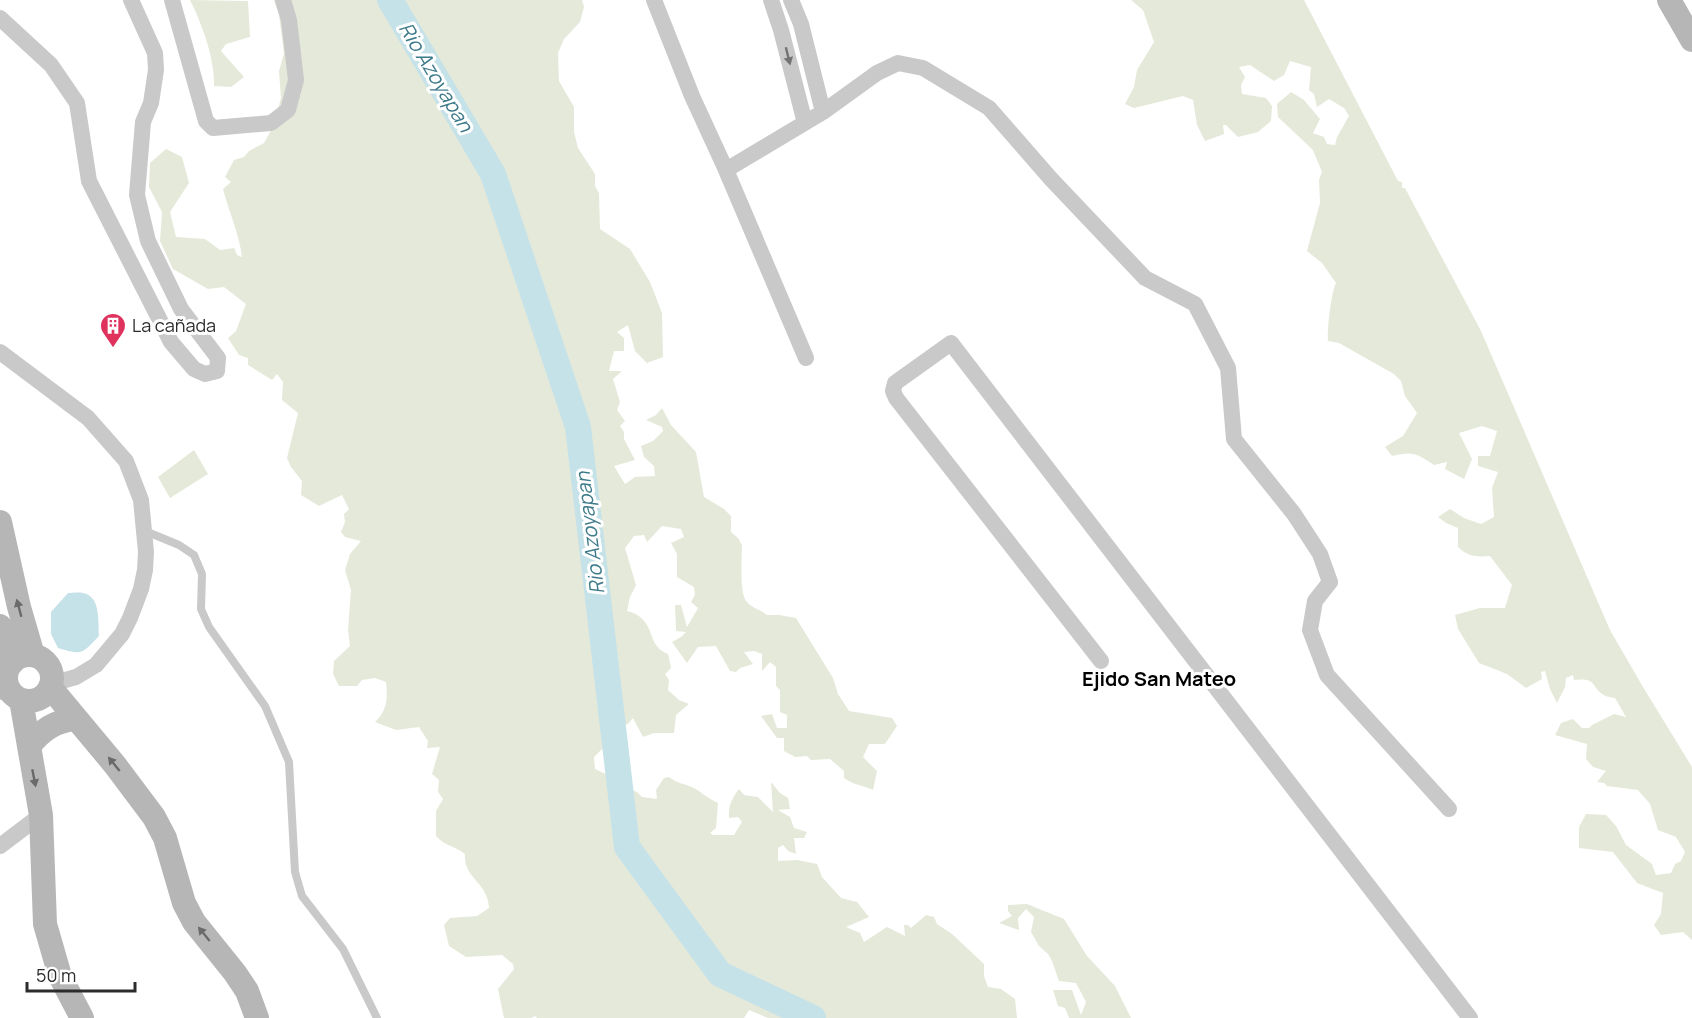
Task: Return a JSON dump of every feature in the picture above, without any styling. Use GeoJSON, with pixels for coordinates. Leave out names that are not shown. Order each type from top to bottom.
{"type":"FeatureCollection","features":[{"type":"Feature","properties":{"kind":"street"},"geometry":{"type":"LineString","coordinates":[[0,18],[51,65],[77,103],[89,181],[171,342],[194,369],[205,374],[217,371],[218,358],[181,309],[148,241],[137,195],[143,122],[152,103],[156,70],[155,53],[131,0]]}},
{"type":"Feature","properties":{"kind":"street"},"geometry":{"type":"LineString","coordinates":[[172,0],[206,122],[213,128],[271,123],[288,110],[296,80],[289,20],[283,0]]}},
{"type":"Feature","properties":{"kind":"street"},"geometry":{"type":"LineString","coordinates":[[654,0],[692,96],[806,357]]}},
{"type":"Feature","properties":{"kind":"street"},"geometry":{"type":"LineString","coordinates":[[771,0],[805,123]]}},
{"type":"Feature","properties":{"kind":"street"},"geometry":{"type":"LineString","coordinates":[[791,0],[801,24],[823,112]]}},
{"type":"Feature","properties":{"kind":"street"},"geometry":{"type":"LineString","coordinates":[[1669,0],[1692,40]]}},
{"type":"Feature","properties":{"kind":"street"},"geometry":{"type":"LineString","coordinates":[[726,170],[823,112],[877,73],[898,63],[923,68],[988,108],[1144,278],[1195,304],[1228,368],[1234,439],[1294,514],[1320,554],[1330,582],[1315,601],[1311,630],[1327,675],[1449,809]]}},
{"type":"Feature","properties":{"kind":"street"},"geometry":{"type":"LineString","coordinates":[[1101,661],[896,398],[893,391],[895,383],[951,343],[1470,1018]]}},
{"type":"Feature","properties":{"kind":"street"},"geometry":{"type":"LineString","coordinates":[[0,352],[88,418],[126,461],[141,501],[145,531],[145,570],[141,589],[122,634],[96,665],[76,677],[51,685],[43,696],[36,700],[12,677],[17,598],[0,522]]}},
{"type":"Feature","properties":{"kind":"street"},"geometry":{"type":"LineString","coordinates":[[0,626],[30,745],[41,815],[45,924],[60,976],[82,1018]]}},
{"type":"Feature","properties":{"kind":"street"},"geometry":{"type":"LineString","coordinates":[[12,677],[40,658],[50,669],[51,685],[75,719],[115,765],[154,817],[165,838],[184,903],[194,922],[247,991],[257,1018]]}},
{"type":"Feature","properties":{"kind":"street"},"geometry":{"type":"LineString","coordinates":[[30,745],[54,724],[75,719]]}},
{"type":"Feature","properties":{"kind":"street"},"geometry":{"type":"LineString","coordinates":[[0,846],[41,815]]}},
{"type":"Feature","properties":{"kind":"lane"},"geometry":{"type":"LineString","coordinates":[[145,531],[179,545],[194,555],[202,574],[201,609],[209,627],[265,706],[289,762],[295,873],[302,896],[343,949],[377,1018]]}},
{"type":"Feature","properties":{"kind":"green space"},"geometry":{"type":"Polygon","coordinates":[[[190,0],[248,1],[250,37],[226,44],[221,51],[244,77],[231,87],[214,86],[207,42],[190,0]]]}},
{"type":"Feature","properties":{"kind":"green space"},"geometry":{"type":"Polygon","coordinates":[[[274,0],[582,0],[584,7],[580,22],[564,39],[558,53],[559,81],[574,107],[574,132],[578,148],[595,174],[595,186],[599,193],[600,229],[630,249],[650,282],[662,313],[663,357],[647,363],[635,351],[628,325],[617,332],[624,338],[624,351],[614,351],[609,371],[622,371],[613,379],[620,402],[617,410],[625,421],[620,426],[635,460],[614,466],[625,484],[635,477],[655,476],[654,466],[644,457],[641,446],[653,441],[663,431],[662,427],[646,420],[656,415],[662,408],[671,425],[696,452],[704,497],[731,516],[731,532],[742,545],[744,598],[751,606],[767,615],[796,618],[833,678],[838,694],[849,711],[892,718],[897,726],[885,744],[869,744],[863,757],[877,771],[873,790],[844,778],[844,771],[830,759],[811,760],[807,756],[795,757],[784,751],[784,738],[777,738],[761,716],[772,714],[777,728],[787,728],[787,715],[780,712],[780,690],[776,686],[776,667],[770,662],[762,671],[762,654],[754,651],[744,652],[753,664],[740,668],[736,672],[730,671],[716,646],[698,647],[687,663],[672,642],[686,632],[676,631],[675,605],[681,605],[687,627],[698,608],[691,602],[695,595],[694,587],[677,577],[677,554],[671,543],[684,537],[681,529],[662,526],[647,542],[644,535],[634,536],[625,548],[636,585],[627,611],[637,615],[645,622],[657,647],[668,654],[671,668],[665,674],[669,680],[668,690],[679,700],[689,704],[676,715],[674,733],[654,733],[643,737],[633,718],[628,724],[613,728],[609,742],[594,757],[595,769],[614,778],[626,771],[632,777],[630,789],[642,797],[657,799],[656,790],[664,778],[669,777],[696,789],[718,803],[716,828],[710,833],[713,835],[734,835],[742,822],[738,817],[729,818],[731,802],[739,789],[744,795],[758,797],[773,812],[771,782],[780,793],[788,798],[790,809],[778,810],[790,817],[794,828],[807,832],[804,838],[794,838],[796,854],[788,851],[783,845],[778,848],[778,861],[797,860],[817,864],[822,877],[841,898],[857,902],[869,917],[846,927],[860,933],[864,942],[887,927],[905,936],[904,925],[911,928],[926,915],[934,917],[937,924],[952,934],[984,964],[984,976],[988,987],[1001,989],[1015,999],[1017,1018],[768,1018],[749,1010],[744,1018],[537,1018],[535,1016],[504,1018],[498,989],[514,969],[513,964],[502,955],[466,957],[449,946],[444,925],[450,918],[477,916],[489,908],[485,892],[468,869],[465,854],[436,836],[436,811],[443,799],[438,792],[439,780],[432,774],[440,747],[427,748],[428,741],[419,727],[396,730],[375,722],[386,704],[386,682],[375,678],[362,680],[357,686],[339,686],[333,674],[334,661],[350,646],[348,630],[351,590],[345,570],[350,554],[361,541],[345,537],[341,532],[345,522],[344,514],[349,509],[342,495],[319,506],[301,495],[302,481],[287,458],[298,413],[282,400],[283,382],[277,374],[272,380],[248,365],[248,358],[239,355],[228,338],[236,331],[246,304],[224,287],[208,289],[173,269],[160,241],[162,212],[149,187],[150,163],[166,149],[182,157],[189,183],[170,212],[176,237],[205,239],[220,250],[234,248],[237,255],[242,257],[223,189],[231,182],[225,177],[234,160],[244,157],[249,151],[264,143],[273,127],[281,98],[279,71],[284,53],[279,15],[274,0]]]}},
{"type":"Feature","properties":{"kind":"green space"},"geometry":{"type":"Polygon","coordinates":[[[1131,0],[1304,0],[1398,181],[1402,182],[1402,188],[1405,188],[1481,331],[1610,630],[1692,767],[1692,940],[1683,932],[1661,935],[1654,925],[1661,914],[1663,893],[1637,883],[1613,852],[1579,848],[1579,827],[1586,814],[1606,815],[1616,826],[1626,845],[1652,864],[1656,875],[1671,873],[1685,852],[1676,837],[1658,830],[1650,804],[1638,790],[1607,786],[1597,782],[1606,771],[1593,767],[1586,759],[1587,744],[1555,735],[1561,723],[1573,719],[1582,728],[1589,728],[1614,714],[1626,717],[1615,698],[1604,695],[1590,681],[1574,680],[1573,675],[1566,678],[1565,687],[1557,703],[1545,671],[1541,672],[1542,679],[1526,688],[1507,674],[1479,663],[1458,629],[1455,615],[1480,608],[1505,608],[1512,585],[1490,556],[1473,556],[1458,547],[1458,528],[1438,517],[1450,509],[1464,518],[1481,524],[1494,517],[1492,488],[1498,472],[1478,466],[1478,456],[1490,456],[1497,431],[1482,426],[1459,433],[1472,459],[1464,479],[1445,469],[1447,462],[1434,465],[1410,453],[1392,456],[1385,447],[1403,436],[1417,413],[1405,396],[1401,381],[1394,374],[1339,343],[1328,341],[1332,295],[1336,283],[1322,263],[1307,251],[1320,203],[1319,180],[1322,172],[1313,150],[1278,117],[1277,104],[1291,92],[1304,100],[1320,119],[1313,133],[1324,137],[1327,144],[1335,145],[1349,116],[1344,108],[1329,99],[1317,107],[1314,94],[1309,90],[1311,67],[1290,61],[1284,75],[1274,81],[1250,65],[1239,67],[1245,77],[1241,85],[1242,94],[1266,98],[1272,106],[1271,121],[1258,132],[1238,137],[1226,125],[1223,125],[1224,134],[1205,141],[1197,125],[1193,100],[1183,96],[1134,108],[1125,104],[1134,87],[1137,70],[1154,42],[1143,10],[1131,0]]]}},
{"type":"Feature","properties":{"kind":"green space"},"geometry":{"type":"Polygon","coordinates":[[[194,450],[208,474],[170,498],[158,477],[194,450]]]}},
{"type":"Feature","properties":{"kind":"green space"},"geometry":{"type":"Polygon","coordinates":[[[1027,904],[1064,919],[1087,956],[1115,986],[1131,1018],[1069,1018],[1065,1008],[1058,1006],[1053,990],[1072,990],[1081,1015],[1086,1002],[1076,983],[1059,981],[1048,954],[1039,946],[1031,932],[1034,917],[1026,909],[1018,918],[1019,930],[999,923],[1012,916],[1008,911],[1008,905],[1027,904]]]}},
{"type":"Feature","properties":{"kind":"water"},"geometry":{"type":"Polygon","coordinates":[[[68,593],[89,595],[96,604],[99,636],[85,649],[78,652],[58,648],[51,634],[51,612],[68,593]]]}},
{"type":"Feature","properties":{"kind":"waterway","name":"Rio Azoyapan"},"geometry":{"type":"LineString","coordinates":[[390,0],[493,174],[578,427],[627,847],[720,974],[813,1018]]}},
{"type":"Feature","properties":{"kind":"place","name":"La cañada"},"geometry":{"type":"Point","coordinates":[113,349]}},
{"type":"Feature","properties":{"kind":"district","name":"Ejido San Mateo"},"geometry":{"type":"Point","coordinates":[1159,679]}}]}
